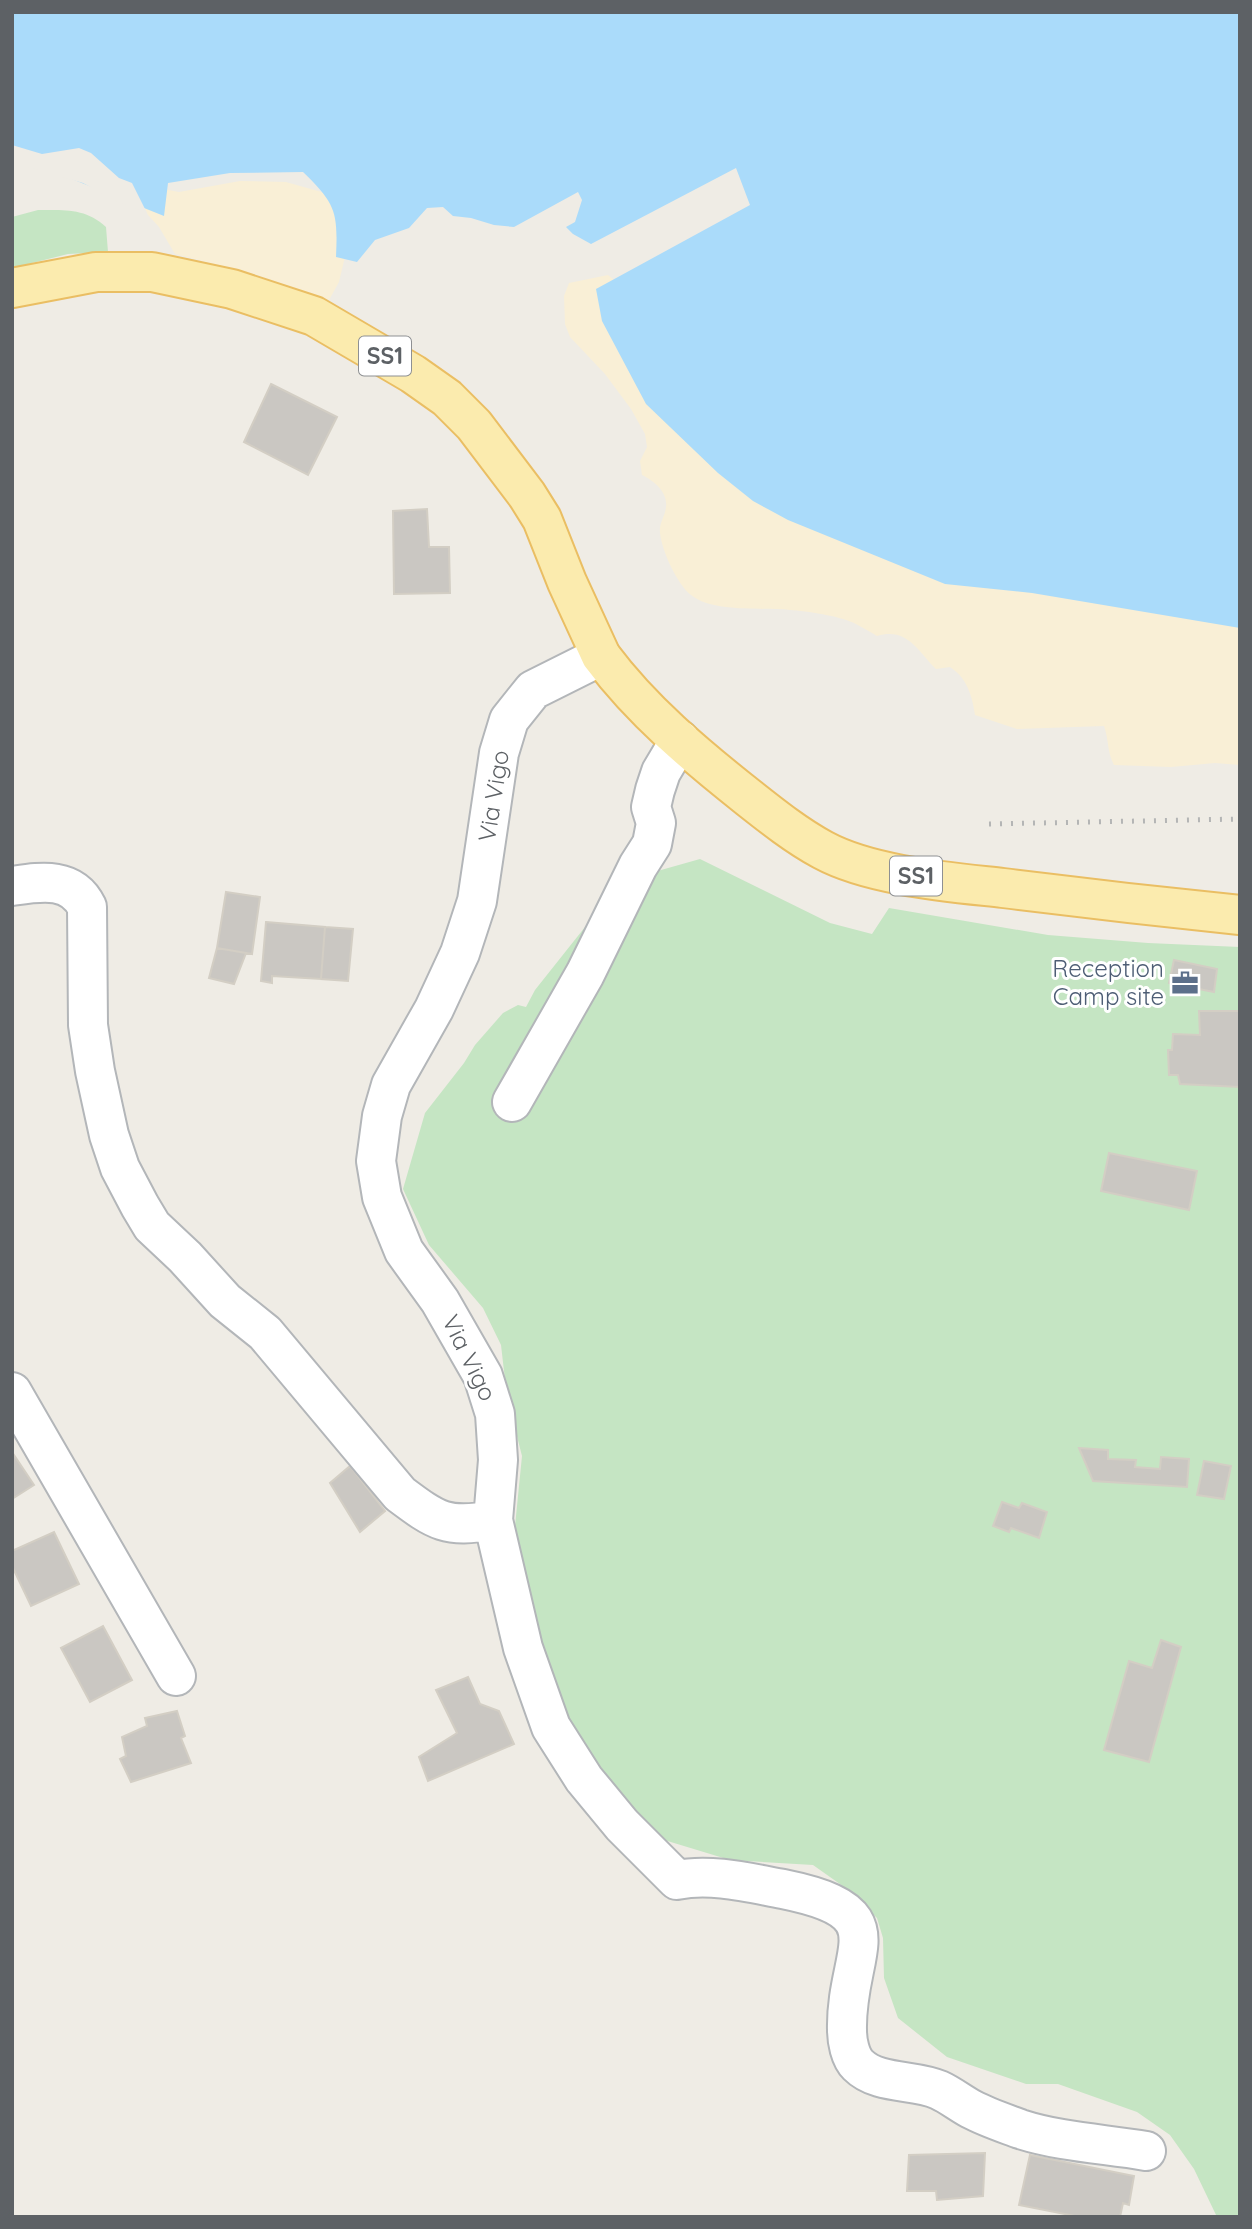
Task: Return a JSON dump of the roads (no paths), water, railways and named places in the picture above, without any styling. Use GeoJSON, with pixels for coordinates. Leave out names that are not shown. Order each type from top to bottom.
{"type":"FeatureCollection","features":[{"type":"Feature","properties":{"kind":"main road","name":"SS1"},"geometry":{"type":"LineString","coordinates":[[12,288],[96,272],[152,272],[232,289],[314,316],[413,374],[447,398],[474,425],[527,495],[541,519],[567,582],[605,661],[646,708],[705,764],[778,821],[824,851],[860,864],[967,884],[1240,915]]}},
{"type":"Feature","properties":{"kind":"street","name":"Via Vigo"},"geometry":{"type":"LineString","coordinates":[[605,661],[533,690],[509,720],[499,753],[477,901],[460,953],[391,1085],[382,1116],[376,1161],[382,1198],[404,1251],[440,1301],[483,1377],[491,1401],[495,1414],[498,1460],[495,1528],[523,1648],[551,1727],[584,1779],[622,1825],[677,1880],[704,1878],[798,1892],[833,1902],[855,1921],[859,1951],[846,2013],[847,2043],[857,2064],[885,2077],[938,2090],[974,2110],[1022,2129],[1146,2151]]}},
{"type":"Feature","properties":{"kind":"street"},"geometry":{"type":"LineString","coordinates":[[512,1101],[585,974],[638,866],[652,845],[656,823],[651,807],[655,790],[661,772],[680,740]]}},
{"type":"Feature","properties":{"kind":"street"},"geometry":{"type":"LineString","coordinates":[[12,886],[44,881],[61,884],[80,896],[87,907],[88,1025],[95,1071],[109,1135],[120,1167],[152,1226],[226,1301],[265,1333],[400,1494],[428,1515],[444,1522],[495,1528]]}},
{"type":"Feature","properties":{"kind":"street"},"geometry":{"type":"LineString","coordinates":[[12,1392],[176,1676]]}},
{"type":"Feature","properties":{"kind":"water"},"geometry":{"type":"Polygon","coordinates":[[[12,12],[1240,12],[1240,628],[1032,593],[945,584],[788,520],[753,501],[718,473],[646,404],[602,321],[596,289],[750,205],[736,168],[591,244],[566,227],[575,222],[582,200],[578,192],[514,227],[453,216],[443,207],[427,208],[409,228],[375,240],[357,262],[336,257],[333,210],[322,192],[303,172],[230,173],[168,183],[164,216],[12,155],[12,12]]]}},
{"type":"Feature","properties":{"kind":"railway"},"geometry":{"type":"LineString","coordinates":[[989,824],[1240,819]]}},
{"type":"Feature","properties":{"kind":"place","name":"Reception Camp site"},"geometry":{"type":"Point","coordinates":[1185,983]}}]}
